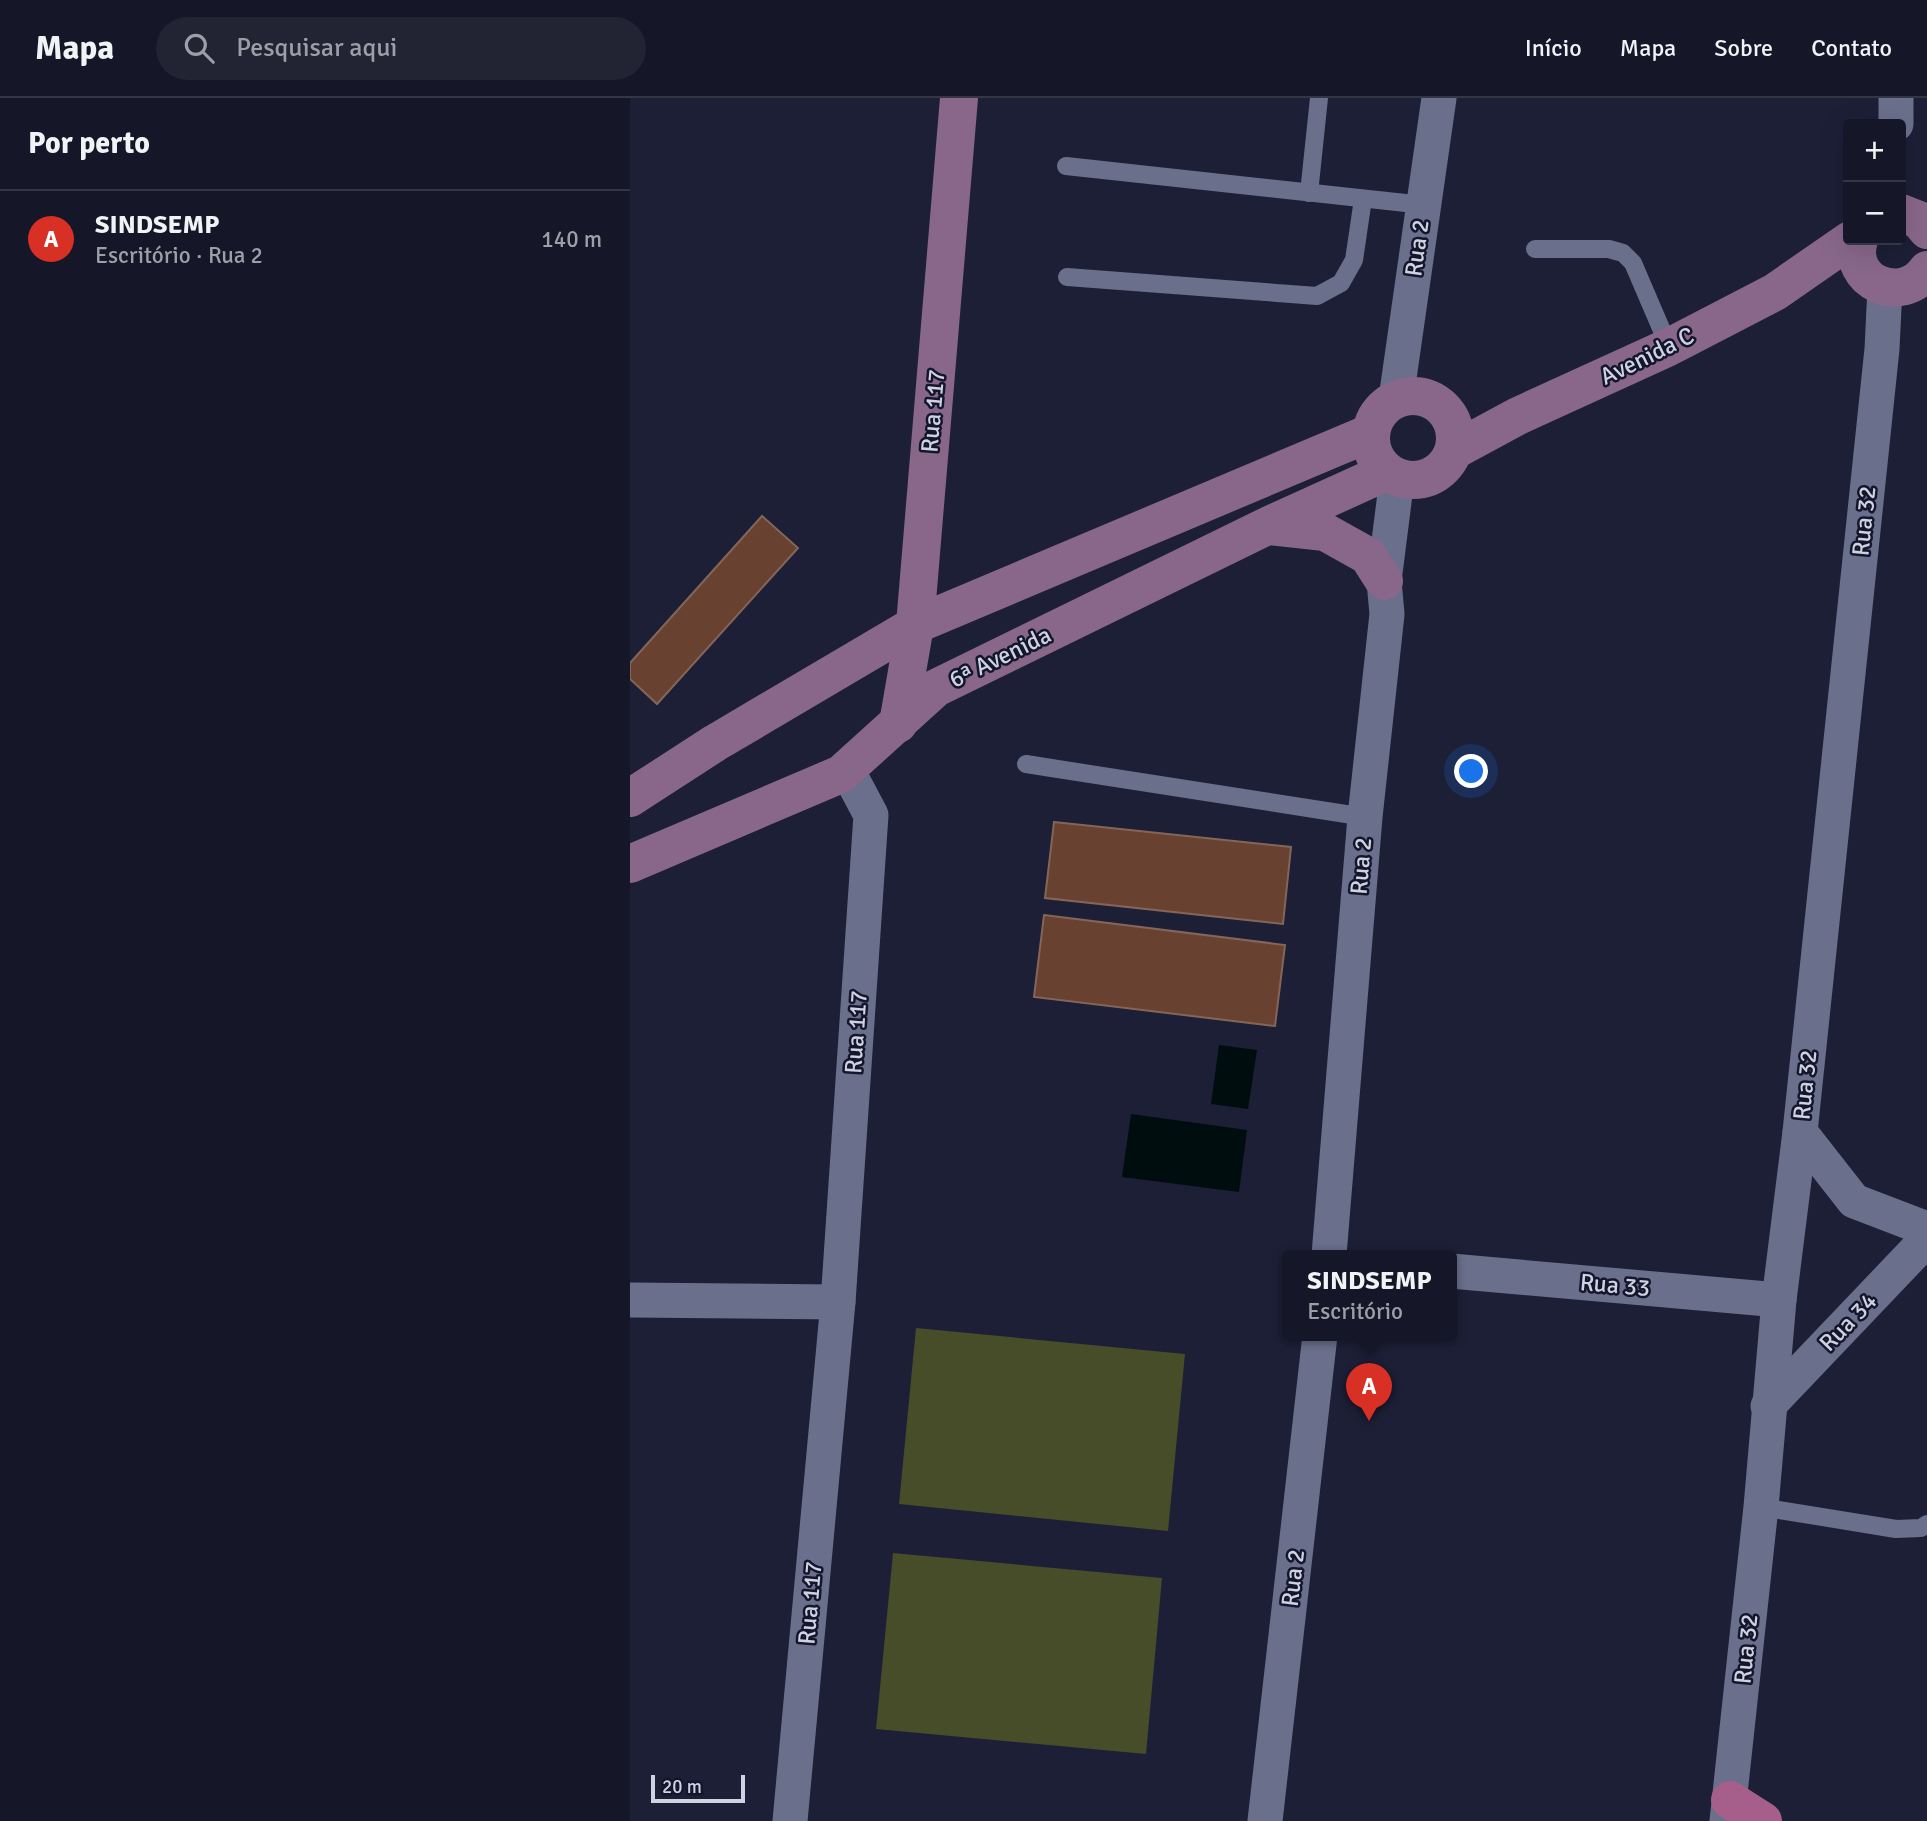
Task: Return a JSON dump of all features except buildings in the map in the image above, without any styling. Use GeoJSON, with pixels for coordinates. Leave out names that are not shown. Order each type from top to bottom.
{"type":"FeatureCollection","features":[{"type":"Feature","properties":{"kind":"main road"},"geometry":{"type":"LineString","coordinates":[[1728,1811],[1762,1821]]}},
{"type":"Feature","properties":{"kind":"street","name":"Rua 117"},"geometry":{"type":"LineString","coordinates":[[898,724],[915,625],[959,98]]}},
{"type":"Feature","properties":{"kind":"street","name":"Rua 2"},"geometry":{"type":"LineString","coordinates":[[1396,399],[1439,98]]}},
{"type":"Feature","properties":{"kind":"street"},"geometry":{"type":"LineString","coordinates":[[1896,98],[1896,119]]}},
{"type":"Feature","properties":{"kind":"street","name":"Avenida C"},"geometry":{"type":"LineString","coordinates":[[1455,450],[1518,416],[1669,347],[1774,292],[1882,266]]}},
{"type":"Feature","properties":{"kind":"street","name":"Rua 32"},"geometry":{"type":"LineString","coordinates":[[1728,1811],[1761,1507],[1779,1300],[1800,1132],[1882,348],[1882,266]]}},
{"type":"Feature","properties":{"kind":"street"},"geometry":{"type":"LineString","coordinates":[[1423,396],[1447,410],[1456,429],[1455,450],[1440,473],[1419,482],[1392,475],[1373,454],[1370,433],[1375,419],[1384,407],[1396,399],[1423,396]]}},
{"type":"Feature","properties":{"kind":"street","name":"Avenida C"},"geometry":{"type":"LineString","coordinates":[[1447,410],[1518,416]]}},
{"type":"Feature","properties":{"kind":"street"},"geometry":{"type":"LineString","coordinates":[[630,797],[715,743],[915,625],[1370,433]]}},
{"type":"Feature","properties":{"kind":"street","name":"Rua 2"},"geometry":{"type":"LineString","coordinates":[[1329,1250],[1365,817],[1387,614],[1384,581],[1392,475]]}},
{"type":"Feature","properties":{"kind":"street","name":"6ª Avenida"},"geometry":{"type":"LineString","coordinates":[[630,864],[841,774],[936,688],[1267,526],[1392,475]]}},
{"type":"Feature","properties":{"kind":"street"},"geometry":{"type":"LineString","coordinates":[[1267,526],[1325,532],[1368,556],[1384,581]]}},
{"type":"Feature","properties":{"kind":"street"},"geometry":{"type":"LineString","coordinates":[[915,625],[936,688]]}},
{"type":"Feature","properties":{"kind":"street","name":"Rua 117"},"geometry":{"type":"LineString","coordinates":[[790,1821],[838,1301],[871,815],[854,783],[841,774]]}},
{"type":"Feature","properties":{"kind":"street"},"geometry":{"type":"LineString","coordinates":[[1800,1132],[1854,1201],[1927,1229]]}},
{"type":"Feature","properties":{"kind":"street","name":"Rua 34"},"geometry":{"type":"LineString","coordinates":[[1768,1406],[1927,1239]]}},
{"type":"Feature","properties":{"kind":"street","name":"Rua 33"},"geometry":{"type":"LineString","coordinates":[[1457,1272],[1779,1300]]}},
{"type":"Feature","properties":{"kind":"street"},"geometry":{"type":"LineString","coordinates":[[630,1300],[838,1301]]}},
{"type":"Feature","properties":{"kind":"street","name":"Rua 2"},"geometry":{"type":"LineString","coordinates":[[1265,1821],[1319,1341]]}},
{"type":"Feature","properties":{"kind":"lane"},"geometry":{"type":"LineString","coordinates":[[1308,193],[1319,98]]}},
{"type":"Feature","properties":{"kind":"lane"},"geometry":{"type":"LineString","coordinates":[[1066,166],[1424,205]]}},
{"type":"Feature","properties":{"kind":"lane"},"geometry":{"type":"LineString","coordinates":[[1067,277],[1317,296],[1341,284],[1354,260],[1363,199]]}},
{"type":"Feature","properties":{"kind":"lane"},"geometry":{"type":"LineString","coordinates":[[1535,249],[1609,249],[1623,253],[1633,263],[1669,347]]}},
{"type":"Feature","properties":{"kind":"lane"},"geometry":{"type":"LineString","coordinates":[[1026,764],[1365,817]]}},
{"type":"Feature","properties":{"kind":"lane"},"geometry":{"type":"LineString","coordinates":[[1761,1507],[1896,1529],[1921,1528],[1927,1524]]}},
{"type":"Feature","properties":{"kind":"green space"},"geometry":{"type":"Polygon","coordinates":[[[916,1328],[1185,1354],[1168,1531],[899,1504],[916,1328]]]}},
{"type":"Feature","properties":{"kind":"green space"},"geometry":{"type":"Polygon","coordinates":[[[893,1553],[1162,1578],[1146,1754],[876,1729],[893,1553]]]}},
{"type":"Feature","properties":{"kind":"shaded area"},"geometry":{"type":"Polygon","coordinates":[[[1219,1045],[1257,1050],[1248,1109],[1211,1104],[1219,1045]]]}},
{"type":"Feature","properties":{"kind":"shaded area"},"geometry":{"type":"Polygon","coordinates":[[[1131,1114],[1247,1130],[1239,1192],[1122,1177],[1131,1114]]]}},
{"type":"Feature","properties":{"kind":"place","name":"SINDSEMP"},"geometry":{"type":"Point","coordinates":[1369,1421]}}]}
